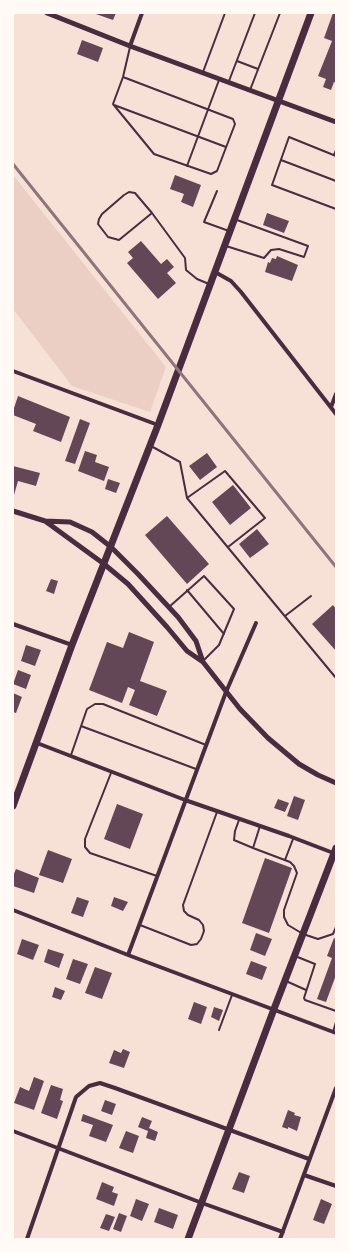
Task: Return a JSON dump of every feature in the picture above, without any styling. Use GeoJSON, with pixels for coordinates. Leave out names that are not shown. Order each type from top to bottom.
{"type":"FeatureCollection","features":[{"type":"Feature","properties":{"kind":"main road"},"geometry":{"type":"LineString","coordinates":[[13,806],[72,646],[158,425],[311,13]]}},
{"type":"Feature","properties":{"kind":"main road"},"geometry":{"type":"LineString","coordinates":[[188,1239],[284,981],[335,852]]}},
{"type":"Feature","properties":{"kind":"street"},"geometry":{"type":"LineString","coordinates":[[47,13],[58,15],[130,46],[336,122]]}},
{"type":"Feature","properties":{"kind":"street"},"geometry":{"type":"LineString","coordinates":[[130,46],[142,13]]}},
{"type":"Feature","properties":{"kind":"street"},"geometry":{"type":"LineString","coordinates":[[215,272],[231,281],[241,292],[336,414]]}},
{"type":"Feature","properties":{"kind":"street"},"geometry":{"type":"LineString","coordinates":[[13,371],[158,425]]}},
{"type":"Feature","properties":{"kind":"street"},"geometry":{"type":"LineString","coordinates":[[331,407],[336,394]]}},
{"type":"Feature","properties":{"kind":"street"},"geometry":{"type":"LineString","coordinates":[[13,511],[45,521],[70,522],[92,532],[111,547],[168,607],[196,641],[202,662]]}},
{"type":"Feature","properties":{"kind":"street"},"geometry":{"type":"LineString","coordinates":[[45,521],[104,564],[128,584],[187,651],[202,662],[259,729],[284,752],[318,775],[336,783]]}},
{"type":"Feature","properties":{"kind":"street"},"geometry":{"type":"LineString","coordinates":[[128,955],[226,692],[256,623]]}},
{"type":"Feature","properties":{"kind":"street"},"geometry":{"type":"LineString","coordinates":[[13,624],[72,646]]}},
{"type":"Feature","properties":{"kind":"street"},"geometry":{"type":"LineString","coordinates":[[37,743],[185,800],[335,852]]}},
{"type":"Feature","properties":{"kind":"street"},"geometry":{"type":"LineString","coordinates":[[13,910],[128,955],[334,1032]]}},
{"type":"Feature","properties":{"kind":"street"},"geometry":{"type":"LineString","coordinates":[[27,1239],[76,1097],[89,1086],[100,1083],[309,1159]]}},
{"type":"Feature","properties":{"kind":"street"},"geometry":{"type":"LineString","coordinates":[[280,1239],[336,1088]]}},
{"type":"Feature","properties":{"kind":"street"},"geometry":{"type":"LineString","coordinates":[[13,1131],[202,1203],[283,1232]]}},
{"type":"Feature","properties":{"kind":"street"},"geometry":{"type":"LineString","coordinates":[[304,1175],[336,1186]]}},
{"type":"Feature","properties":{"kind":"lane"},"geometry":{"type":"LineString","coordinates":[[203,73],[225,13]]}},
{"type":"Feature","properties":{"kind":"lane"},"geometry":{"type":"LineString","coordinates":[[228,82],[255,13]]}},
{"type":"Feature","properties":{"kind":"lane"},"geometry":{"type":"LineString","coordinates":[[250,90],[280,13]]}},
{"type":"Feature","properties":{"kind":"lane"},"geometry":{"type":"LineString","coordinates":[[113,104],[123,77],[130,46]]}},
{"type":"Feature","properties":{"kind":"lane"},"geometry":{"type":"LineString","coordinates":[[237,60],[258,68]]}},
{"type":"Feature","properties":{"kind":"lane"},"geometry":{"type":"LineString","coordinates":[[113,104],[154,154],[211,174],[217,172],[235,124],[233,119],[123,77]]}},
{"type":"Feature","properties":{"kind":"lane"},"geometry":{"type":"LineString","coordinates":[[187,166],[219,79]]}},
{"type":"Feature","properties":{"kind":"lane"},"geometry":{"type":"LineString","coordinates":[[113,104],[226,147]]}},
{"type":"Feature","properties":{"kind":"lane"},"geometry":{"type":"LineString","coordinates":[[336,150],[335,155],[289,137],[272,185],[336,209]]}},
{"type":"Feature","properties":{"kind":"lane"},"geometry":{"type":"LineString","coordinates":[[281,160],[336,181]]}},
{"type":"Feature","properties":{"kind":"lane"},"geometry":{"type":"LineString","coordinates":[[216,191],[204,222],[230,232]]}},
{"type":"Feature","properties":{"kind":"lane"},"geometry":{"type":"LineString","coordinates":[[152,212],[118,240],[108,237],[98,224],[102,214],[124,195],[129,192],[135,193],[152,212],[185,258],[186,270],[197,279],[210,285]]}},
{"type":"Feature","properties":{"kind":"lane"},"geometry":{"type":"LineString","coordinates":[[225,245],[264,258],[271,250],[279,250],[304,258],[308,246],[234,219]]}},
{"type":"Feature","properties":{"kind":"lane"},"geometry":{"type":"LineString","coordinates":[[150,446],[180,462],[187,498],[336,678]]}},
{"type":"Feature","properties":{"kind":"lane"},"geometry":{"type":"LineString","coordinates":[[187,498],[225,471],[265,518],[228,547]]}},
{"type":"Feature","properties":{"kind":"lane"},"geometry":{"type":"LineString","coordinates":[[168,607],[204,576],[234,609],[219,645],[202,662]]}},
{"type":"Feature","properties":{"kind":"lane"},"geometry":{"type":"LineString","coordinates":[[187,590],[224,634]]}},
{"type":"Feature","properties":{"kind":"lane"},"geometry":{"type":"LineString","coordinates":[[285,616],[311,596]]}},
{"type":"Feature","properties":{"kind":"lane"},"geometry":{"type":"LineString","coordinates":[[71,756],[87,709],[95,704],[103,704],[206,745]]}},
{"type":"Feature","properties":{"kind":"lane"},"geometry":{"type":"LineString","coordinates":[[81,726],[197,769]]}},
{"type":"Feature","properties":{"kind":"lane"},"geometry":{"type":"LineString","coordinates":[[112,771],[86,839],[85,847],[90,853],[158,876]]}},
{"type":"Feature","properties":{"kind":"lane"},"geometry":{"type":"LineString","coordinates":[[139,925],[191,945],[197,944],[201,939],[204,931],[203,925],[199,920],[188,915],[184,911],[183,905],[217,811]]}},
{"type":"Feature","properties":{"kind":"lane"},"geometry":{"type":"LineString","coordinates":[[239,818],[234,840],[285,860],[294,866],[297,873],[284,910],[284,918],[288,925],[302,934],[318,939],[335,934],[336,927]]}},
{"type":"Feature","properties":{"kind":"lane"},"geometry":{"type":"LineString","coordinates":[[253,848],[260,826]]}},
{"type":"Feature","properties":{"kind":"lane"},"geometry":{"type":"LineString","coordinates":[[285,860],[294,838]]}},
{"type":"Feature","properties":{"kind":"lane"},"geometry":{"type":"LineString","coordinates":[[294,955],[315,964],[306,990],[305,1000],[336,1011]]}},
{"type":"Feature","properties":{"kind":"lane"},"geometry":{"type":"LineString","coordinates":[[284,981],[306,990]]}},
{"type":"Feature","properties":{"kind":"lane"},"geometry":{"type":"LineString","coordinates":[[219,1030],[232,994]]}},
{"type":"Feature","properties":{"kind":"lane"},"geometry":{"type":"LineString","coordinates":[[334,1032],[336,1022]]}},
{"type":"Feature","properties":{"kind":"shaded area"},"geometry":{"type":"Polygon","coordinates":[[[13,175],[166,367],[150,412],[72,386],[13,309],[13,175]]]}},
{"type":"Feature","properties":{"kind":"building"},"geometry":{"type":"Polygon","coordinates":[[[93,13],[116,13],[113,20],[93,13]]]}},
{"type":"Feature","properties":{"kind":"building"},"geometry":{"type":"Polygon","coordinates":[[[333,13],[336,13],[336,83],[334,82],[331,90],[323,87],[326,79],[318,76],[332,41],[324,38],[333,13]]]}},
{"type":"Feature","properties":{"kind":"building"},"geometry":{"type":"Polygon","coordinates":[[[82,40],[103,48],[98,62],[77,54],[82,40]]]}},
{"type":"Feature","properties":{"kind":"building"},"geometry":{"type":"Polygon","coordinates":[[[175,175],[201,185],[193,207],[181,202],[184,194],[170,189],[175,175]]]}},
{"type":"Feature","properties":{"kind":"building"},"geometry":{"type":"Polygon","coordinates":[[[267,213],[289,221],[284,233],[263,225],[267,213]]]}},
{"type":"Feature","properties":{"kind":"building"},"geometry":{"type":"Polygon","coordinates":[[[141,241],[161,264],[167,259],[174,267],[167,273],[176,283],[158,299],[127,263],[133,258],[128,252],[141,241]]]}},
{"type":"Feature","properties":{"kind":"building"},"geometry":{"type":"Polygon","coordinates":[[[277,256],[298,265],[292,281],[265,272],[268,262],[270,263],[272,258],[276,259],[277,256]]]}},
{"type":"Feature","properties":{"kind":"building"},"geometry":{"type":"Polygon","coordinates":[[[18,396],[70,417],[61,442],[33,431],[36,424],[13,415],[18,396]]]}},
{"type":"Feature","properties":{"kind":"building"},"geometry":{"type":"Polygon","coordinates":[[[80,419],[90,423],[75,464],[65,461],[80,419]]]}},
{"type":"Feature","properties":{"kind":"building"},"geometry":{"type":"Polygon","coordinates":[[[85,451],[97,455],[95,462],[109,467],[104,481],[78,471],[85,451]]]}},
{"type":"Feature","properties":{"kind":"building"},"geometry":{"type":"Polygon","coordinates":[[[207,453],[217,467],[200,480],[189,466],[207,453]]]}},
{"type":"Feature","properties":{"kind":"building"},"geometry":{"type":"Polygon","coordinates":[[[13,466],[40,473],[36,486],[18,481],[14,495],[13,466]]]}},
{"type":"Feature","properties":{"kind":"building"},"geometry":{"type":"Polygon","coordinates":[[[108,479],[120,483],[116,493],[105,489],[108,479]]]}},
{"type":"Feature","properties":{"kind":"building"},"geometry":{"type":"Polygon","coordinates":[[[233,485],[251,508],[230,525],[212,502],[233,485]]]}},
{"type":"Feature","properties":{"kind":"building"},"geometry":{"type":"Polygon","coordinates":[[[167,516],[209,564],[187,584],[145,535],[167,516]]]}},
{"type":"Feature","properties":{"kind":"building"},"geometry":{"type":"Polygon","coordinates":[[[257,529],[269,544],[250,558],[239,544],[257,529]]]}},
{"type":"Feature","properties":{"kind":"building"},"geometry":{"type":"Polygon","coordinates":[[[51,579],[58,581],[54,594],[46,591],[51,579]]]}},
{"type":"Feature","properties":{"kind":"building"},"geometry":{"type":"Polygon","coordinates":[[[333,605],[336,609],[336,651],[312,624],[333,605]]]}},
{"type":"Feature","properties":{"kind":"building"},"geometry":{"type":"Polygon","coordinates":[[[129,632],[154,642],[140,681],[167,691],[157,716],[129,705],[135,690],[128,687],[122,703],[89,690],[107,642],[123,648],[129,632]]]}},
{"type":"Feature","properties":{"kind":"building"},"geometry":{"type":"Polygon","coordinates":[[[26,645],[41,650],[35,666],[21,661],[26,645]]]}},
{"type":"Feature","properties":{"kind":"building"},"geometry":{"type":"Polygon","coordinates":[[[18,670],[31,675],[26,689],[13,684],[18,670]]]}},
{"type":"Feature","properties":{"kind":"building"},"geometry":{"type":"Polygon","coordinates":[[[13,693],[22,697],[16,713],[13,712],[13,693]]]}},
{"type":"Feature","properties":{"kind":"building"},"geometry":{"type":"Polygon","coordinates":[[[294,796],[305,800],[298,820],[287,816],[294,796]]]}},
{"type":"Feature","properties":{"kind":"building"},"geometry":{"type":"Polygon","coordinates":[[[278,799],[289,803],[285,812],[274,808],[278,799]]]}},
{"type":"Feature","properties":{"kind":"building"},"geometry":{"type":"Polygon","coordinates":[[[117,804],[143,814],[130,849],[104,839],[117,804]]]}},
{"type":"Feature","properties":{"kind":"building"},"geometry":{"type":"Polygon","coordinates":[[[48,850],[72,859],[63,883],[39,875],[48,850]]]}},
{"type":"Feature","properties":{"kind":"building"},"geometry":{"type":"Polygon","coordinates":[[[265,858],[292,868],[269,933],[242,923],[265,858]]]}},
{"type":"Feature","properties":{"kind":"building"},"geometry":{"type":"Polygon","coordinates":[[[16,869],[39,878],[34,893],[13,886],[13,876],[16,869]]]}},
{"type":"Feature","properties":{"kind":"building"},"geometry":{"type":"Polygon","coordinates":[[[77,897],[89,901],[83,917],[71,913],[77,897]]]}},
{"type":"Feature","properties":{"kind":"building"},"geometry":{"type":"Polygon","coordinates":[[[114,897],[128,902],[123,911],[111,906],[114,897]]]}},
{"type":"Feature","properties":{"kind":"building"},"geometry":{"type":"Polygon","coordinates":[[[256,933],[272,939],[265,956],[250,950],[256,933]]]}},
{"type":"Feature","properties":{"kind":"building"},"geometry":{"type":"Polygon","coordinates":[[[334,938],[336,939],[336,975],[326,1002],[317,999],[332,958],[327,956],[334,938]]]}},
{"type":"Feature","properties":{"kind":"building"},"geometry":{"type":"Polygon","coordinates":[[[22,939],[39,945],[33,960],[17,954],[22,939]]]}},
{"type":"Feature","properties":{"kind":"building"},"geometry":{"type":"Polygon","coordinates":[[[48,949],[64,954],[59,968],[44,962],[48,949]]]}},
{"type":"Feature","properties":{"kind":"building"},"geometry":{"type":"Polygon","coordinates":[[[73,959],[88,964],[80,984],[66,979],[73,959]]]}},
{"type":"Feature","properties":{"kind":"building"},"geometry":{"type":"Polygon","coordinates":[[[251,961],[267,967],[262,980],[246,974],[251,961]]]}},
{"type":"Feature","properties":{"kind":"building"},"geometry":{"type":"Polygon","coordinates":[[[95,967],[112,973],[102,999],[85,993],[95,967]]]}},
{"type":"Feature","properties":{"kind":"building"},"geometry":{"type":"Polygon","coordinates":[[[55,987],[65,991],[61,1000],[52,997],[55,987]]]}},
{"type":"Feature","properties":{"kind":"building"},"geometry":{"type":"Polygon","coordinates":[[[194,1002],[207,1007],[201,1024],[188,1019],[194,1002]]]}},
{"type":"Feature","properties":{"kind":"building"},"geometry":{"type":"Polygon","coordinates":[[[214,1007],[223,1010],[219,1021],[211,1017],[214,1007]]]}},
{"type":"Feature","properties":{"kind":"building"},"geometry":{"type":"Polygon","coordinates":[[[123,1049],[130,1052],[124,1068],[109,1063],[114,1050],[121,1053],[123,1049]]]}},
{"type":"Feature","properties":{"kind":"building"},"geometry":{"type":"Polygon","coordinates":[[[34,1077],[44,1081],[34,1110],[14,1103],[20,1087],[29,1091],[34,1077]]]}},
{"type":"Feature","properties":{"kind":"building"},"geometry":{"type":"Polygon","coordinates":[[[51,1085],[63,1089],[60,1100],[63,1101],[57,1119],[41,1113],[51,1085]]]}},
{"type":"Feature","properties":{"kind":"building"},"geometry":{"type":"Polygon","coordinates":[[[105,1100],[116,1104],[112,1115],[101,1111],[105,1100]]]}},
{"type":"Feature","properties":{"kind":"building"},"geometry":{"type":"Polygon","coordinates":[[[288,1110],[295,1113],[294,1115],[301,1117],[297,1131],[288,1127],[288,1129],[282,1127],[288,1110]]]}},
{"type":"Feature","properties":{"kind":"building"},"geometry":{"type":"Polygon","coordinates":[[[83,1114],[113,1125],[106,1142],[89,1136],[93,1125],[81,1121],[83,1114]]]}},
{"type":"Feature","properties":{"kind":"building"},"geometry":{"type":"Polygon","coordinates":[[[142,1117],[152,1121],[149,1128],[158,1132],[155,1141],[146,1138],[148,1131],[138,1127],[142,1117]]]}},
{"type":"Feature","properties":{"kind":"building"},"geometry":{"type":"Polygon","coordinates":[[[126,1131],[139,1136],[133,1153],[119,1148],[126,1131]]]}},
{"type":"Feature","properties":{"kind":"building"},"geometry":{"type":"Polygon","coordinates":[[[239,1172],[250,1176],[244,1193],[232,1189],[239,1172]]]}},
{"type":"Feature","properties":{"kind":"building"},"geometry":{"type":"Polygon","coordinates":[[[102,1182],[114,1187],[112,1192],[118,1194],[114,1206],[96,1199],[102,1182]]]}},
{"type":"Feature","properties":{"kind":"building"},"geometry":{"type":"Polygon","coordinates":[[[136,1199],[149,1204],[142,1221],[130,1216],[136,1199]]]}},
{"type":"Feature","properties":{"kind":"building"},"geometry":{"type":"Polygon","coordinates":[[[321,1199],[332,1204],[324,1224],[313,1220],[321,1199]]]}},
{"type":"Feature","properties":{"kind":"building"},"geometry":{"type":"Polygon","coordinates":[[[159,1208],[178,1215],[173,1229],[154,1222],[159,1208]]]}},
{"type":"Feature","properties":{"kind":"building"},"geometry":{"type":"Polygon","coordinates":[[[119,1213],[127,1216],[121,1232],[113,1229],[119,1213]]]}},
{"type":"Feature","properties":{"kind":"building"},"geometry":{"type":"Polygon","coordinates":[[[106,1214],[115,1217],[109,1231],[100,1228],[106,1214]]]}},
{"type":"Feature","properties":{"kind":"railway"},"geometry":{"type":"LineString","coordinates":[[13,164],[336,567]]}}]}
